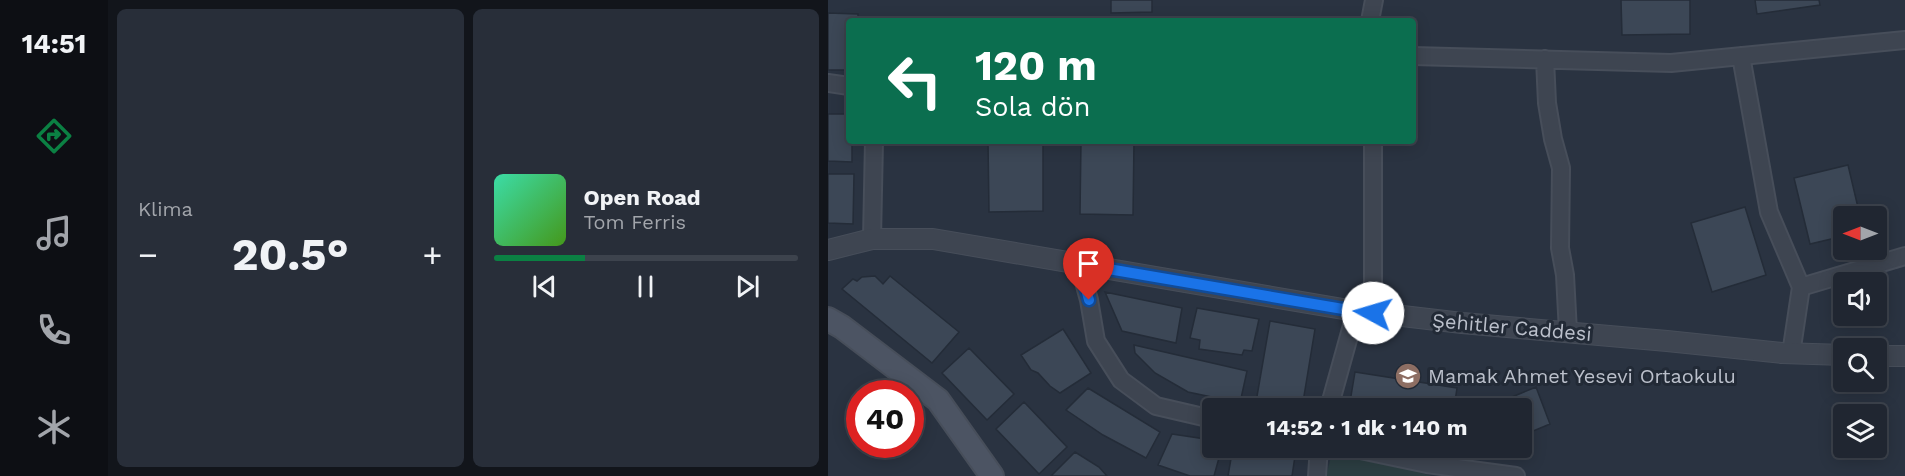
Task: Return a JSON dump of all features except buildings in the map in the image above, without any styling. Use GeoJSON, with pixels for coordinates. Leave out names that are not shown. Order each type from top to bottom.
{"type":"FeatureCollection","features":[{"type":"Feature","properties":{"kind":"main road"},"geometry":{"type":"LineString","coordinates":[[828,319],[842,327],[938,400],[992,476]]}},
{"type":"Feature","properties":{"kind":"street"},"geometry":{"type":"LineString","coordinates":[[1371,18],[1374,0]]}},
{"type":"Feature","properties":{"kind":"street"},"geometry":{"type":"LineString","coordinates":[[1416,56],[1671,63],[1905,40]]}},
{"type":"Feature","properties":{"kind":"street"},"geometry":{"type":"LineString","coordinates":[[1741,56],[1769,212],[1801,287],[1791,354]]}},
{"type":"Feature","properties":{"kind":"street"},"geometry":{"type":"LineString","coordinates":[[1545,59],[1550,121],[1562,168],[1560,249],[1565,275],[1568,332]]}},
{"type":"Feature","properties":{"kind":"street"},"geometry":{"type":"LineString","coordinates":[[828,83],[846,86]]}},
{"type":"Feature","properties":{"kind":"street"},"geometry":{"type":"LineString","coordinates":[[872,239],[874,144]]}},
{"type":"Feature","properties":{"kind":"street"},"geometry":{"type":"LineString","coordinates":[[1333,398],[1365,312],[1373,144]]}},
{"type":"Feature","properties":{"kind":"street","name":"Şehitler Caddesi"},"geometry":{"type":"LineString","coordinates":[[828,249],[872,239],[933,239],[1365,312],[1791,354],[1833,355]]}},
{"type":"Feature","properties":{"kind":"street"},"geometry":{"type":"LineString","coordinates":[[1801,287],[1905,256]]}},
{"type":"Feature","properties":{"kind":"street"},"geometry":{"type":"LineString","coordinates":[[1079,264],[1089,300],[1096,341],[1122,380],[1156,406],[1202,417]]}},
{"type":"Feature","properties":{"kind":"street"},"geometry":{"type":"LineString","coordinates":[[1887,356],[1905,356]]}},
{"type":"Feature","properties":{"kind":"street"},"geometry":{"type":"LineString","coordinates":[[1317,476],[1318,458]]}},
{"type":"Feature","properties":{"kind":"street"},"geometry":{"type":"LineString","coordinates":[[1398,458],[1515,476]]}},
{"type":"Feature","properties":{"kind":"shaded area"},"geometry":{"type":"Polygon","coordinates":[[[1331,458],[1352,458],[1374,459],[1432,476],[1326,476],[1331,458]]]}},
{"type":"Feature","properties":{"kind":"place","name":"Mamak Ahmet Yesevi Ortaokulu"},"geometry":{"type":"Point","coordinates":[1408,376]}},
{"type":"Feature","properties":{"kind":"route"},"geometry":{"type":"LineString","coordinates":[[1089,300],[1079,264],[1373,313]]}}]}
